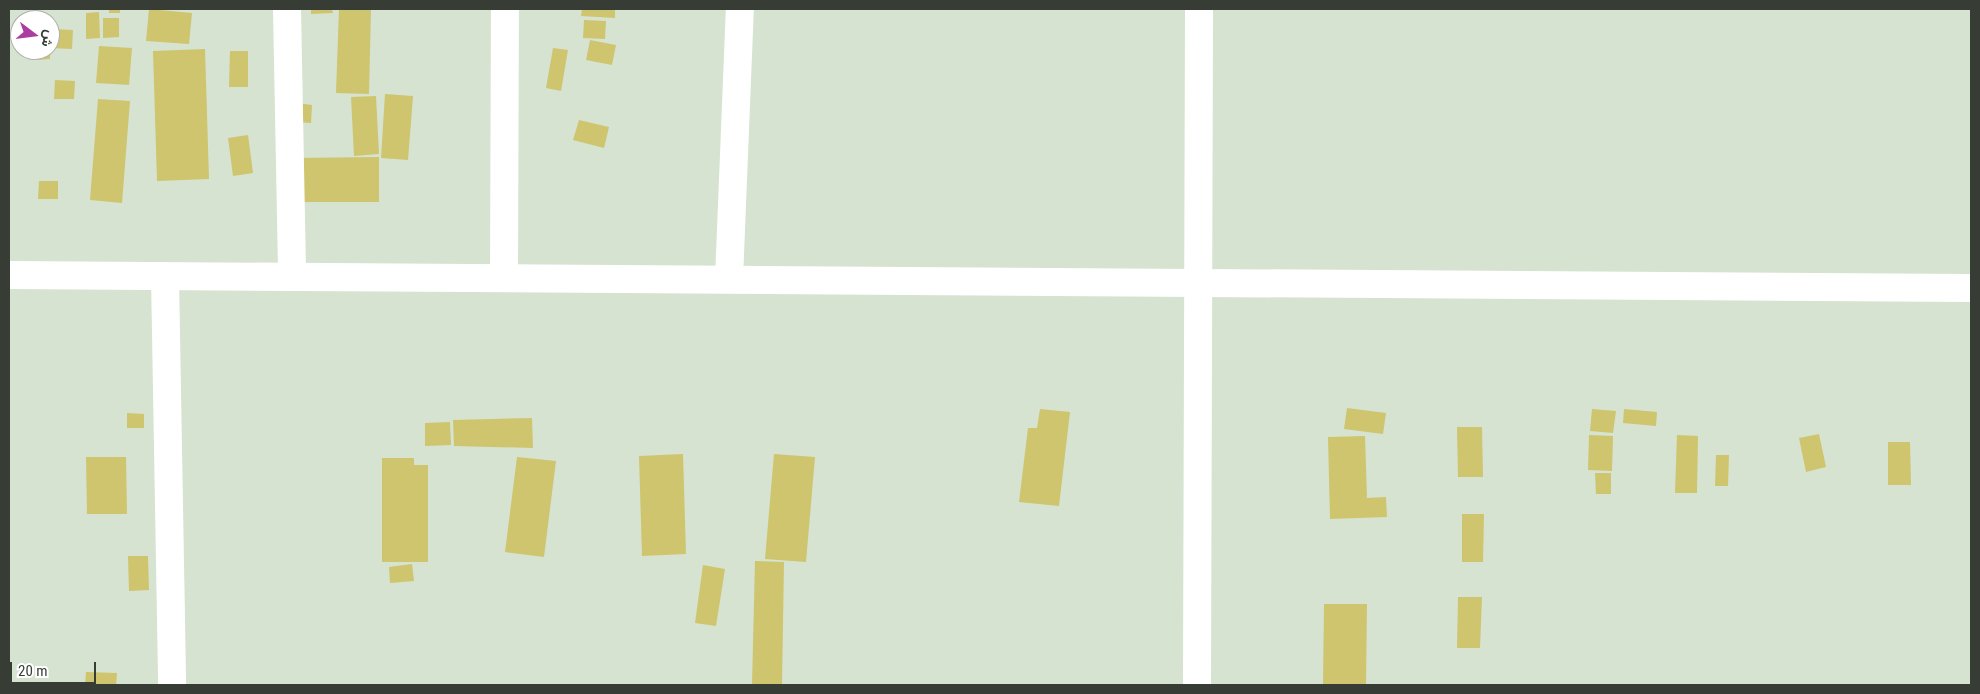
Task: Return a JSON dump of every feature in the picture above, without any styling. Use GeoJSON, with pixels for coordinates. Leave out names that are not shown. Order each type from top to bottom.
{"type":"FeatureCollection","features":[{"type":"Feature","properties":{"kind":"street"},"geometry":{"type":"LineString","coordinates":[[287,9],[292,276]]}},
{"type":"Feature","properties":{"kind":"street"},"geometry":{"type":"LineString","coordinates":[[504,278],[505,9]]}},
{"type":"Feature","properties":{"kind":"street"},"geometry":{"type":"LineString","coordinates":[[730,279],[740,9]]}},
{"type":"Feature","properties":{"kind":"street"},"geometry":{"type":"LineString","coordinates":[[1197,685],[1199,9]]}},
{"type":"Feature","properties":{"kind":"street"},"geometry":{"type":"LineString","coordinates":[[9,275],[1971,288]]}},
{"type":"Feature","properties":{"kind":"street"},"geometry":{"type":"LineString","coordinates":[[165,276],[172,685]]}},
{"type":"Feature","properties":{"kind":"building"},"geometry":{"type":"Polygon","coordinates":[[[109,9],[120,9],[120,13],[109,13],[109,9]]]}},
{"type":"Feature","properties":{"kind":"building"},"geometry":{"type":"Polygon","coordinates":[[[149,9],[192,13],[189,44],[146,41],[149,9]]]}},
{"type":"Feature","properties":{"kind":"building"},"geometry":{"type":"Polygon","coordinates":[[[311,9],[332,9],[333,13],[311,14],[311,9]]]}},
{"type":"Feature","properties":{"kind":"building"},"geometry":{"type":"Polygon","coordinates":[[[339,9],[371,9],[369,94],[336,93],[339,9]]]}},
{"type":"Feature","properties":{"kind":"building"},"geometry":{"type":"Polygon","coordinates":[[[582,9],[615,9],[615,18],[581,16],[582,9]]]}},
{"type":"Feature","properties":{"kind":"building"},"geometry":{"type":"Polygon","coordinates":[[[99,12],[100,38],[86,39],[86,13],[99,12]]]}},
{"type":"Feature","properties":{"kind":"building"},"geometry":{"type":"Polygon","coordinates":[[[103,18],[119,18],[119,37],[103,38],[103,18]]]}},
{"type":"Feature","properties":{"kind":"building"},"geometry":{"type":"Polygon","coordinates":[[[584,20],[606,21],[605,39],[583,38],[584,20]]]}},
{"type":"Feature","properties":{"kind":"building"},"geometry":{"type":"Polygon","coordinates":[[[60,29],[73,30],[72,49],[60,48],[60,29]]]}},
{"type":"Feature","properties":{"kind":"building"},"geometry":{"type":"Polygon","coordinates":[[[590,40],[616,45],[612,65],[586,60],[590,40]]]}},
{"type":"Feature","properties":{"kind":"building"},"geometry":{"type":"Polygon","coordinates":[[[99,46],[132,48],[129,85],[96,83],[99,46]]]}},
{"type":"Feature","properties":{"kind":"building"},"geometry":{"type":"Polygon","coordinates":[[[553,48],[568,50],[561,91],[546,88],[553,48]]]}},
{"type":"Feature","properties":{"kind":"building"},"geometry":{"type":"Polygon","coordinates":[[[205,49],[209,179],[157,181],[153,51],[205,49]]]}},
{"type":"Feature","properties":{"kind":"building"},"geometry":{"type":"Polygon","coordinates":[[[230,51],[248,51],[248,87],[229,87],[230,51]]]}},
{"type":"Feature","properties":{"kind":"building"},"geometry":{"type":"Polygon","coordinates":[[[55,80],[75,81],[74,99],[54,99],[55,80]]]}},
{"type":"Feature","properties":{"kind":"building"},"geometry":{"type":"Polygon","coordinates":[[[385,94],[413,96],[408,160],[381,158],[385,94]]]}},
{"type":"Feature","properties":{"kind":"building"},"geometry":{"type":"Polygon","coordinates":[[[376,96],[379,154],[354,156],[351,97],[376,96]]]}},
{"type":"Feature","properties":{"kind":"building"},"geometry":{"type":"Polygon","coordinates":[[[98,99],[130,101],[122,203],[90,200],[98,99]]]}},
{"type":"Feature","properties":{"kind":"building"},"geometry":{"type":"Polygon","coordinates":[[[297,103],[312,105],[311,123],[295,122],[297,103]]]}},
{"type":"Feature","properties":{"kind":"building"},"geometry":{"type":"Polygon","coordinates":[[[579,120],[609,127],[604,148],[573,140],[579,120]]]}},
{"type":"Feature","properties":{"kind":"building"},"geometry":{"type":"Polygon","coordinates":[[[248,135],[253,173],[233,176],[228,138],[248,135]]]}},
{"type":"Feature","properties":{"kind":"building"},"geometry":{"type":"Polygon","coordinates":[[[379,157],[379,202],[293,202],[293,158],[379,157]]]}},
{"type":"Feature","properties":{"kind":"building"},"geometry":{"type":"Polygon","coordinates":[[[39,181],[58,181],[58,199],[38,199],[39,181]]]}},
{"type":"Feature","properties":{"kind":"building"},"geometry":{"type":"Polygon","coordinates":[[[1347,408],[1386,413],[1383,434],[1344,429],[1347,408]]]}},
{"type":"Feature","properties":{"kind":"building"},"geometry":{"type":"Polygon","coordinates":[[[1040,409],[1070,412],[1059,506],[1019,502],[1028,428],[1037,428],[1040,409]]]}},
{"type":"Feature","properties":{"kind":"building"},"geometry":{"type":"Polygon","coordinates":[[[1592,409],[1616,411],[1613,433],[1590,431],[1592,409]]]}},
{"type":"Feature","properties":{"kind":"building"},"geometry":{"type":"Polygon","coordinates":[[[1624,409],[1657,412],[1656,426],[1623,423],[1624,409]]]}},
{"type":"Feature","properties":{"kind":"building"},"geometry":{"type":"Polygon","coordinates":[[[127,413],[144,414],[144,428],[127,428],[127,413]]]}},
{"type":"Feature","properties":{"kind":"building"},"geometry":{"type":"Polygon","coordinates":[[[532,418],[533,448],[454,446],[453,420],[532,418]]]}},
{"type":"Feature","properties":{"kind":"building"},"geometry":{"type":"Polygon","coordinates":[[[450,422],[451,445],[425,446],[425,423],[450,422]]]}},
{"type":"Feature","properties":{"kind":"building"},"geometry":{"type":"Polygon","coordinates":[[[1457,427],[1482,427],[1483,477],[1458,477],[1457,427]]]}},
{"type":"Feature","properties":{"kind":"building"},"geometry":{"type":"Polygon","coordinates":[[[1819,434],[1826,467],[1806,472],[1799,438],[1819,434]]]}},
{"type":"Feature","properties":{"kind":"building"},"geometry":{"type":"Polygon","coordinates":[[[1589,435],[1613,436],[1612,471],[1588,470],[1589,435]]]}},
{"type":"Feature","properties":{"kind":"building"},"geometry":{"type":"Polygon","coordinates":[[[1677,435],[1698,436],[1697,493],[1675,493],[1677,435]]]}},
{"type":"Feature","properties":{"kind":"building"},"geometry":{"type":"Polygon","coordinates":[[[1365,436],[1367,498],[1386,497],[1387,517],[1330,519],[1328,437],[1365,436]]]}},
{"type":"Feature","properties":{"kind":"building"},"geometry":{"type":"Polygon","coordinates":[[[1888,442],[1910,442],[1911,485],[1888,485],[1888,442]]]}},
{"type":"Feature","properties":{"kind":"building"},"geometry":{"type":"Polygon","coordinates":[[[683,454],[686,554],[642,556],[639,456],[683,454]]]}},
{"type":"Feature","properties":{"kind":"building"},"geometry":{"type":"Polygon","coordinates":[[[774,454],[815,457],[806,562],[765,559],[774,454]]]}},
{"type":"Feature","properties":{"kind":"building"},"geometry":{"type":"Polygon","coordinates":[[[1716,455],[1729,455],[1728,486],[1715,486],[1716,455]]]}},
{"type":"Feature","properties":{"kind":"building"},"geometry":{"type":"Polygon","coordinates":[[[86,457],[126,457],[127,514],[87,514],[86,457]]]}},
{"type":"Feature","properties":{"kind":"building"},"geometry":{"type":"Polygon","coordinates":[[[517,457],[556,461],[544,557],[505,552],[517,457]]]}},
{"type":"Feature","properties":{"kind":"building"},"geometry":{"type":"Polygon","coordinates":[[[382,458],[414,458],[414,465],[428,465],[428,562],[382,562],[382,458]]]}},
{"type":"Feature","properties":{"kind":"building"},"geometry":{"type":"Polygon","coordinates":[[[1595,473],[1611,473],[1611,494],[1596,494],[1595,473]]]}},
{"type":"Feature","properties":{"kind":"building"},"geometry":{"type":"Polygon","coordinates":[[[1462,514],[1484,514],[1483,562],[1462,562],[1462,514]]]}},
{"type":"Feature","properties":{"kind":"building"},"geometry":{"type":"Polygon","coordinates":[[[128,556],[148,556],[149,590],[129,591],[128,556]]]}},
{"type":"Feature","properties":{"kind":"building"},"geometry":{"type":"Polygon","coordinates":[[[755,561],[784,562],[782,685],[752,685],[755,561]]]}},
{"type":"Feature","properties":{"kind":"building"},"geometry":{"type":"Polygon","coordinates":[[[412,564],[414,581],[390,583],[389,567],[412,564]]]}},
{"type":"Feature","properties":{"kind":"building"},"geometry":{"type":"Polygon","coordinates":[[[703,565],[725,569],[716,626],[695,623],[703,565]]]}},
{"type":"Feature","properties":{"kind":"building"},"geometry":{"type":"Polygon","coordinates":[[[1458,597],[1482,597],[1480,648],[1457,648],[1458,597]]]}},
{"type":"Feature","properties":{"kind":"building"},"geometry":{"type":"Polygon","coordinates":[[[1324,604],[1367,604],[1366,685],[1323,685],[1324,604]]]}},
{"type":"Feature","properties":{"kind":"building"},"geometry":{"type":"Polygon","coordinates":[[[86,672],[117,673],[116,685],[85,685],[86,672]]]}}]}
